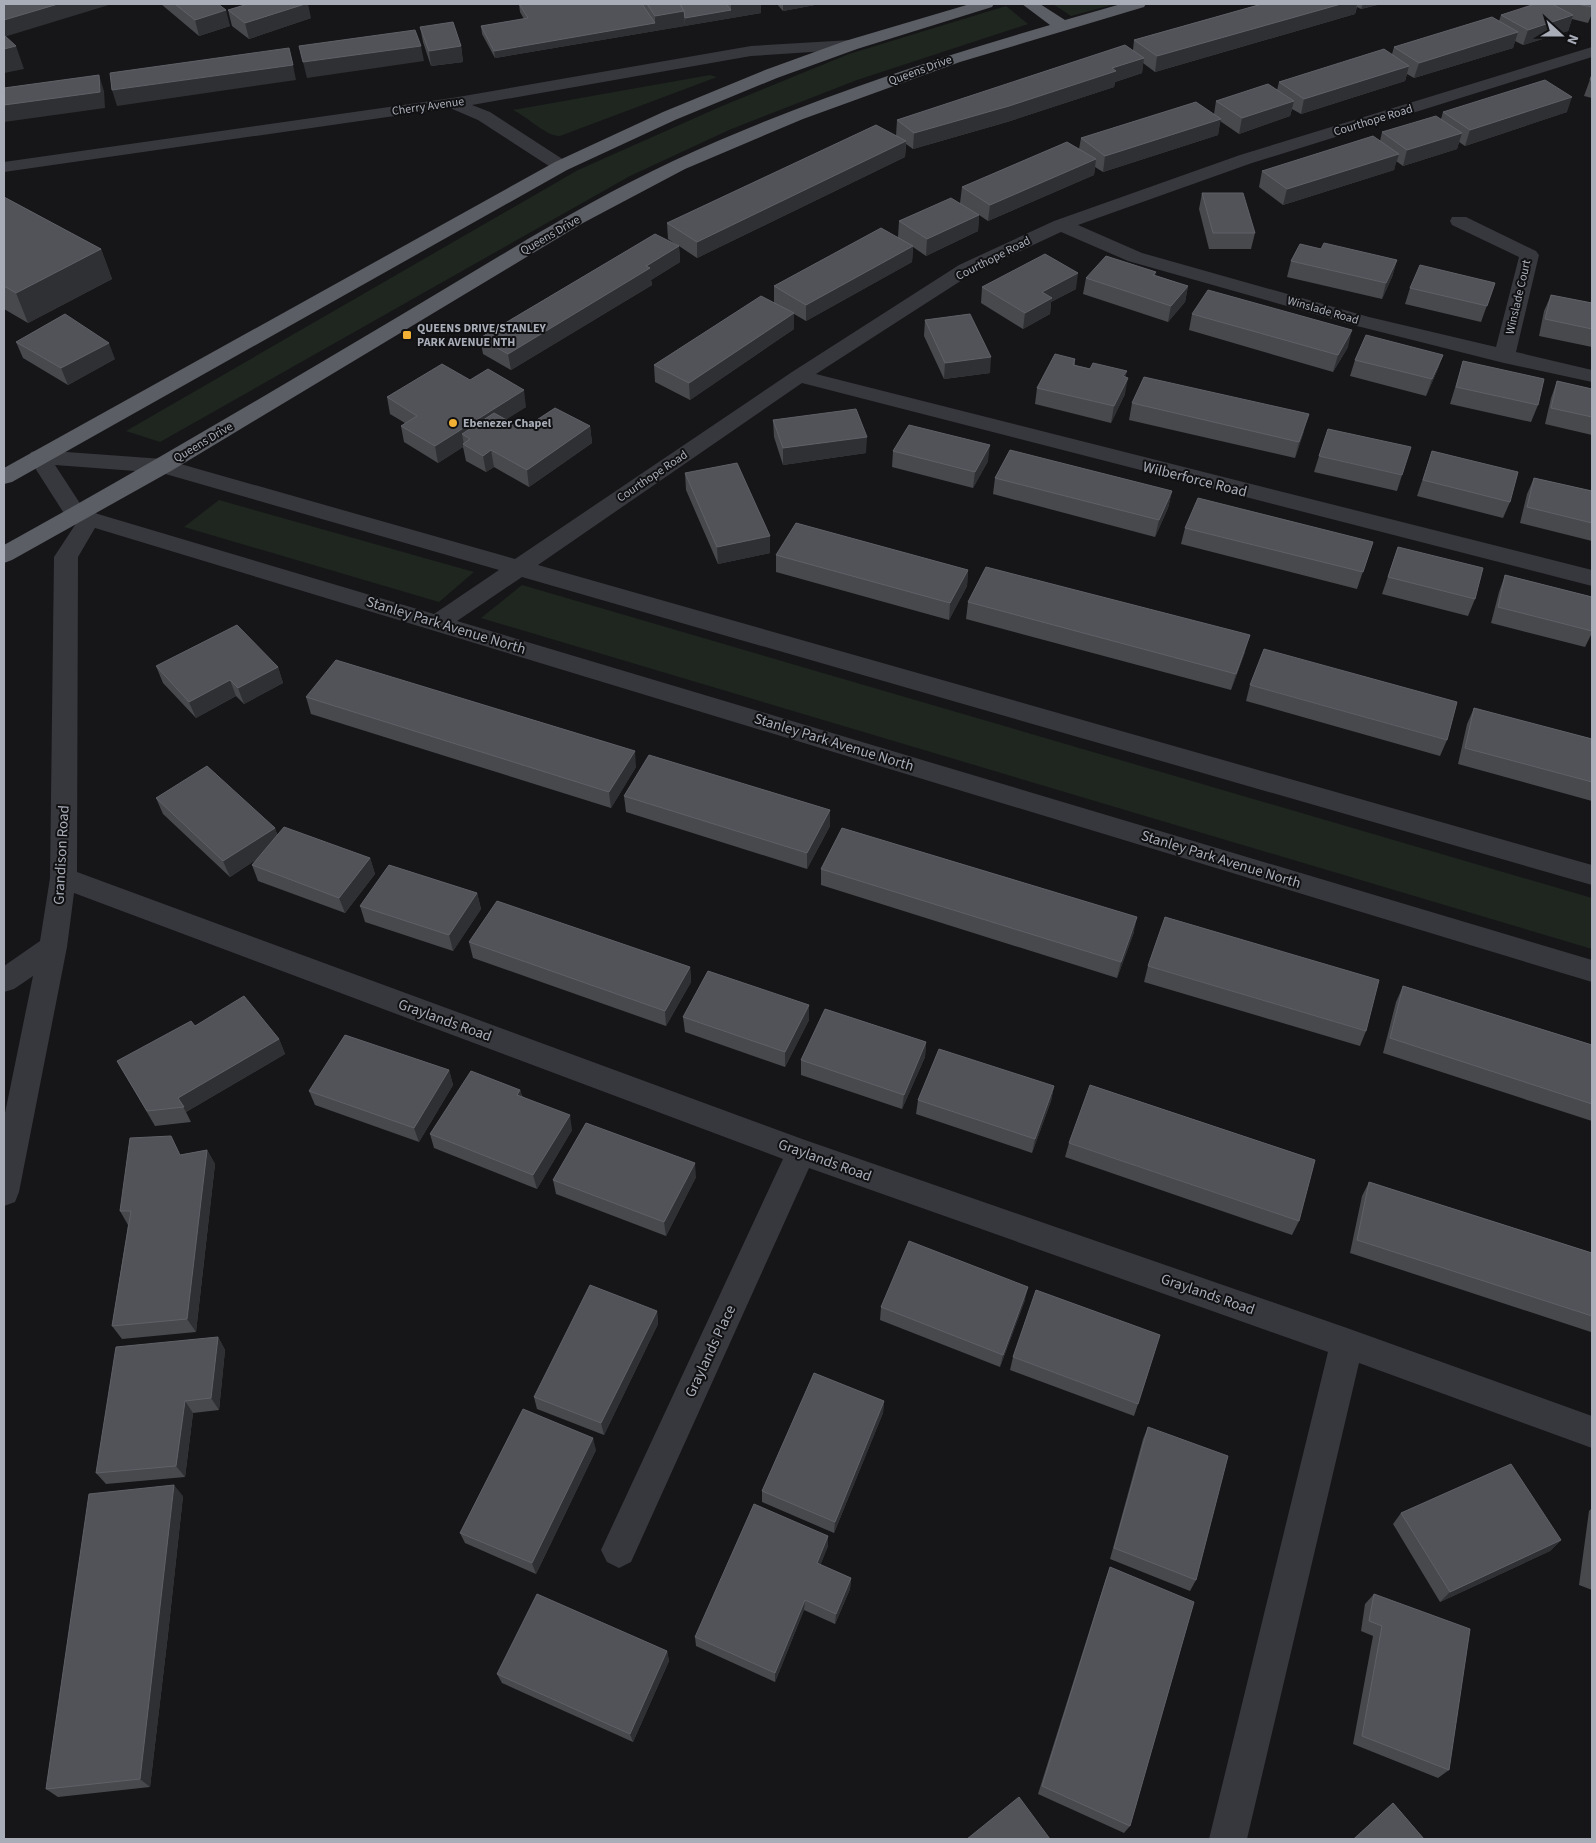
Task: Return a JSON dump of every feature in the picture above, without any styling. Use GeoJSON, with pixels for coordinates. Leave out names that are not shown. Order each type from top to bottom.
{"type":"FeatureCollection","features":[{"type":"Feature","properties":{"kind":"highway"},"geometry":{"type":"LineString","coordinates":[[4,477],[561,166],[669,116],[771,74],[851,45],[986,4]]}},
{"type":"Feature","properties":{"kind":"highway"},"geometry":{"type":"LineString","coordinates":[[1030,4],[1061,25]]}},
{"type":"Feature","properties":{"kind":"highway","name":"Queens Drive"},"geometry":{"type":"LineString","coordinates":[[4,555],[82,516],[576,219],[680,165],[796,115],[954,58],[1061,25],[1138,4]]}},
{"type":"Feature","properties":{"kind":"street","name":"Cherry Avenue"},"geometry":{"type":"LineString","coordinates":[[4,167],[452,102],[752,51],[851,45]]}},
{"type":"Feature","properties":{"kind":"street","name":"Courthope Road"},"geometry":{"type":"LineString","coordinates":[[438,622],[799,376],[966,269],[1061,225],[1246,159],[1592,52]]}},
{"type":"Feature","properties":{"kind":"street"},"geometry":{"type":"LineString","coordinates":[[452,102],[484,116],[517,140],[561,166]]}},
{"type":"Feature","properties":{"kind":"street","name":"Winslade Court"},"geometry":{"type":"LineString","coordinates":[[1459,221],[1529,255],[1504,357]]}},
{"type":"Feature","properties":{"kind":"street","name":"Winslade Road"},"geometry":{"type":"LineString","coordinates":[[1061,225],[1135,257],[1364,322],[1504,357],[1592,376]]}},
{"type":"Feature","properties":{"kind":"street","name":"Wilberforce Road"},"geometry":{"type":"LineString","coordinates":[[799,376],[1592,578]]}},
{"type":"Feature","properties":{"kind":"street"},"geometry":{"type":"LineString","coordinates":[[39,457],[163,466],[1592,875]]}},
{"type":"Feature","properties":{"kind":"street"},"geometry":{"type":"LineString","coordinates":[[39,457],[82,516]]}},
{"type":"Feature","properties":{"kind":"street","name":"Stanley Park Avenue North"},"geometry":{"type":"LineString","coordinates":[[82,516],[1592,971]]}},
{"type":"Feature","properties":{"kind":"street","name":"Grandison Road"},"geometry":{"type":"LineString","coordinates":[[4,1192],[52,947],[63,878],[66,557],[82,516]]}},
{"type":"Feature","properties":{"kind":"street","name":"Graylands Road"},"geometry":{"type":"LineString","coordinates":[[63,878],[801,1152],[1347,1343],[1592,1432]]}},
{"type":"Feature","properties":{"kind":"street"},"geometry":{"type":"LineString","coordinates":[[4,982],[52,947]]}},
{"type":"Feature","properties":{"kind":"street","name":"Graylands Place"},"geometry":{"type":"LineString","coordinates":[[619,1550],[801,1152]]}},
{"type":"Feature","properties":{"kind":"street"},"geometry":{"type":"LineString","coordinates":[[1228,1839],[1347,1343]]}},
{"type":"Feature","properties":{"kind":"shaded area"},"geometry":{"type":"Polygon","coordinates":[[[1053,4],[1115,4],[1071,16],[1053,4]]]}},
{"type":"Feature","properties":{"kind":"shaded area"},"geometry":{"type":"Polygon","coordinates":[[[1006,6],[1028,24],[857,80],[729,130],[630,176],[160,442],[126,431],[578,170],[722,106],[849,54],[1006,6]]]}},
{"type":"Feature","properties":{"kind":"shaded area"},"geometry":{"type":"Polygon","coordinates":[[[710,75],[717,77],[560,136],[543,130],[513,110],[710,75]]]}},
{"type":"Feature","properties":{"kind":"shaded area"},"geometry":{"type":"Polygon","coordinates":[[[219,500],[474,572],[439,602],[184,527],[219,500]]]}},
{"type":"Feature","properties":{"kind":"shaded area"},"geometry":{"type":"Polygon","coordinates":[[[522,585],[1592,898],[1592,949],[481,618],[522,585]]]}},
{"type":"Feature","properties":{"kind":"building"},"geometry":{"type":"Polygon","coordinates":[[[4,4],[58,4],[4,20],[4,4]]]}},
{"type":"Feature","properties":{"kind":"building"},"geometry":{"type":"Polygon","coordinates":[[[175,4],[218,4],[226,10],[195,20],[175,4]]]}},
{"type":"Feature","properties":{"kind":"building"},"geometry":{"type":"Polygon","coordinates":[[[248,4],[305,4],[245,23],[228,10],[248,4]]]}},
{"type":"Feature","properties":{"kind":"building"},"geometry":{"type":"Polygon","coordinates":[[[519,4],[642,4],[655,23],[494,51],[481,26],[528,18],[519,4]]]}},
{"type":"Feature","properties":{"kind":"building"},"geometry":{"type":"Polygon","coordinates":[[[647,4],[680,4],[684,11],[655,16],[647,4]]]}},
{"type":"Feature","properties":{"kind":"building"},"geometry":{"type":"Polygon","coordinates":[[[680,4],[726,4],[731,10],[685,18],[680,4]]]}},
{"type":"Feature","properties":{"kind":"building"},"geometry":{"type":"Polygon","coordinates":[[[1262,4],[1341,4],[1157,56],[1134,40],[1262,4]]]}},
{"type":"Feature","properties":{"kind":"building"},"geometry":{"type":"Polygon","coordinates":[[[1535,4],[1552,4],[1573,15],[1528,30],[1501,15],[1535,4]]]}},
{"type":"Feature","properties":{"kind":"building"},"geometry":{"type":"Polygon","coordinates":[[[1577,4],[1592,4],[1592,7],[1577,4]]]}},
{"type":"Feature","properties":{"kind":"building"},"geometry":{"type":"Polygon","coordinates":[[[1492,17],[1518,32],[1419,63],[1394,47],[1492,17]]]}},
{"type":"Feature","properties":{"kind":"building"},"geometry":{"type":"Polygon","coordinates":[[[453,22],[461,46],[429,51],[420,27],[453,22]]]}},
{"type":"Feature","properties":{"kind":"building"},"geometry":{"type":"Polygon","coordinates":[[[415,30],[421,46],[303,62],[299,46],[415,30]]]}},
{"type":"Feature","properties":{"kind":"building"},"geometry":{"type":"Polygon","coordinates":[[[4,35],[16,46],[4,49],[4,35]]]}},
{"type":"Feature","properties":{"kind":"building"},"geometry":{"type":"Polygon","coordinates":[[[1125,45],[1144,58],[1112,68],[1116,71],[1009,106],[914,133],[897,120],[1125,45]]]}},
{"type":"Feature","properties":{"kind":"building"},"geometry":{"type":"Polygon","coordinates":[[[289,48],[293,65],[112,90],[110,73],[289,48]]]}},
{"type":"Feature","properties":{"kind":"building"},"geometry":{"type":"Polygon","coordinates":[[[1384,49],[1409,66],[1304,99],[1279,82],[1384,49]]]}},
{"type":"Feature","properties":{"kind":"building"},"geometry":{"type":"Polygon","coordinates":[[[99,75],[100,92],[4,105],[4,88],[99,75]]]}},
{"type":"Feature","properties":{"kind":"building"},"geometry":{"type":"Polygon","coordinates":[[[1545,80],[1572,97],[1470,130],[1443,112],[1545,80]]]}},
{"type":"Feature","properties":{"kind":"building"},"geometry":{"type":"Polygon","coordinates":[[[1268,84],[1294,101],[1242,118],[1216,101],[1268,84]]]}},
{"type":"Feature","properties":{"kind":"building"},"geometry":{"type":"Polygon","coordinates":[[[1196,102],[1221,119],[1105,156],[1081,138],[1196,102]]]}},
{"type":"Feature","properties":{"kind":"building"},"geometry":{"type":"Polygon","coordinates":[[[1436,116],[1462,133],[1407,150],[1382,132],[1436,116]]]}},
{"type":"Feature","properties":{"kind":"building"},"geometry":{"type":"Polygon","coordinates":[[[876,125],[906,141],[697,242],[667,223],[876,125]]]}},
{"type":"Feature","properties":{"kind":"building"},"geometry":{"type":"Polygon","coordinates":[[[1373,136],[1399,154],[1287,189],[1262,171],[1373,136]]]}},
{"type":"Feature","properties":{"kind":"building"},"geometry":{"type":"Polygon","coordinates":[[[1067,142],[1096,159],[990,205],[962,187],[1067,142]]]}},
{"type":"Feature","properties":{"kind":"building"},"geometry":{"type":"Polygon","coordinates":[[[1202,193],[1243,193],[1255,233],[1213,233],[1202,193]]]}},
{"type":"Feature","properties":{"kind":"building"},"geometry":{"type":"Polygon","coordinates":[[[4,197],[101,249],[16,293],[4,286],[4,197]]]}},
{"type":"Feature","properties":{"kind":"building"},"geometry":{"type":"Polygon","coordinates":[[[951,198],[979,215],[927,239],[899,221],[951,198]]]}},
{"type":"Feature","properties":{"kind":"building"},"geometry":{"type":"Polygon","coordinates":[[[881,228],[913,246],[806,305],[774,286],[881,228]]]}},
{"type":"Feature","properties":{"kind":"building"},"geometry":{"type":"Polygon","coordinates":[[[655,234],[679,246],[646,266],[650,268],[508,354],[480,338],[655,234]]]}},
{"type":"Feature","properties":{"kind":"building"},"geometry":{"type":"Polygon","coordinates":[[[1324,243],[1397,260],[1386,283],[1291,261],[1300,244],[1321,249],[1324,243]]]}},
{"type":"Feature","properties":{"kind":"building"},"geometry":{"type":"Polygon","coordinates":[[[1045,254],[1078,273],[1042,292],[1052,298],[1025,313],[982,287],[1045,254]]]}},
{"type":"Feature","properties":{"kind":"building"},"geometry":{"type":"Polygon","coordinates":[[[1106,256],[1156,272],[1153,275],[1188,286],[1171,306],[1086,278],[1106,256]]]}},
{"type":"Feature","properties":{"kind":"building"},"geometry":{"type":"Polygon","coordinates":[[[1420,265],[1495,283],[1487,306],[1410,288],[1420,265]]]}},
{"type":"Feature","properties":{"kind":"building"},"geometry":{"type":"Polygon","coordinates":[[[1208,290],[1352,330],[1338,355],[1192,314],[1208,290]]]}},
{"type":"Feature","properties":{"kind":"building"},"geometry":{"type":"Polygon","coordinates":[[[1551,295],[1592,303],[1592,329],[1545,319],[1551,295]]]}},
{"type":"Feature","properties":{"kind":"building"},"geometry":{"type":"Polygon","coordinates":[[[761,296],[794,313],[689,383],[654,365],[761,296]]]}},
{"type":"Feature","properties":{"kind":"building"},"geometry":{"type":"Polygon","coordinates":[[[65,314],[109,343],[61,368],[16,342],[65,314]]]}},
{"type":"Feature","properties":{"kind":"building"},"geometry":{"type":"Polygon","coordinates":[[[970,314],[991,357],[945,363],[925,320],[970,314]]]}},
{"type":"Feature","properties":{"kind":"building"},"geometry":{"type":"Polygon","coordinates":[[[1366,335],[1443,355],[1432,379],[1355,360],[1366,335]]]}},
{"type":"Feature","properties":{"kind":"building"},"geometry":{"type":"Polygon","coordinates":[[[1055,354],[1075,359],[1073,365],[1090,369],[1093,363],[1127,371],[1123,376],[1128,378],[1114,406],[1037,388],[1055,354]]]}},
{"type":"Feature","properties":{"kind":"building"},"geometry":{"type":"Polygon","coordinates":[[[1463,361],[1544,379],[1538,405],[1456,387],[1463,361]]]}},
{"type":"Feature","properties":{"kind":"building","name":"Ebenezer Chapel"},"geometry":{"type":"Polygon","coordinates":[[[442,364],[470,380],[488,369],[524,390],[435,446],[401,426],[417,416],[387,397],[442,364]]]}},
{"type":"Feature","properties":{"kind":"building"},"geometry":{"type":"Polygon","coordinates":[[[1144,377],[1309,414],[1299,442],[1132,403],[1144,377]]]}},
{"type":"Feature","properties":{"kind":"building"},"geometry":{"type":"Polygon","coordinates":[[[1557,381],[1592,389],[1592,417],[1551,408],[1557,381]]]}},
{"type":"Feature","properties":{"kind":"building"},"geometry":{"type":"Polygon","coordinates":[[[555,408],[590,426],[527,470],[491,450],[483,456],[463,444],[470,439],[462,434],[494,413],[523,429],[555,408]]]}},
{"type":"Feature","properties":{"kind":"building"},"geometry":{"type":"Polygon","coordinates":[[[856,409],[867,437],[783,448],[773,420],[856,409]]]}},
{"type":"Feature","properties":{"kind":"building"},"geometry":{"type":"Polygon","coordinates":[[[909,425],[990,445],[975,472],[893,451],[909,425]]]}},
{"type":"Feature","properties":{"kind":"building"},"geometry":{"type":"Polygon","coordinates":[[[1328,429],[1411,447],[1402,475],[1319,456],[1328,429]]]}},
{"type":"Feature","properties":{"kind":"building"},"geometry":{"type":"Polygon","coordinates":[[[1010,450],[1172,491],[1159,520],[995,478],[1010,450]]]}},
{"type":"Feature","properties":{"kind":"building"},"geometry":{"type":"Polygon","coordinates":[[[1432,451],[1518,472],[1510,502],[1423,480],[1432,451]]]}},
{"type":"Feature","properties":{"kind":"building"},"geometry":{"type":"Polygon","coordinates":[[[737,463],[770,536],[717,547],[685,473],[737,463]]]}},
{"type":"Feature","properties":{"kind":"building"},"geometry":{"type":"Polygon","coordinates":[[[1534,478],[1592,491],[1592,523],[1527,507],[1534,478]]]}},
{"type":"Feature","properties":{"kind":"building"},"geometry":{"type":"Polygon","coordinates":[[[1198,498],[1373,542],[1363,572],[1185,528],[1198,498]]]}},
{"type":"Feature","properties":{"kind":"building"},"geometry":{"type":"Polygon","coordinates":[[[796,523],[968,570],[950,603],[776,555],[796,523]]]}},
{"type":"Feature","properties":{"kind":"building"},"geometry":{"type":"Polygon","coordinates":[[[1398,547],[1483,568],[1475,599],[1388,577],[1398,547]]]}},
{"type":"Feature","properties":{"kind":"building"},"geometry":{"type":"Polygon","coordinates":[[[986,567],[1250,635],[1236,674],[968,602],[986,567]]]}},
{"type":"Feature","properties":{"kind":"building"},"geometry":{"type":"Polygon","coordinates":[[[1505,575],[1592,597],[1592,631],[1498,607],[1505,575]]]}},
{"type":"Feature","properties":{"kind":"building"},"geometry":{"type":"Polygon","coordinates":[[[237,625],[278,667],[238,688],[230,680],[189,702],[156,666],[237,625]]]}},
{"type":"Feature","properties":{"kind":"building"},"geometry":{"type":"Polygon","coordinates":[[[1264,649],[1457,702],[1447,740],[1250,685],[1264,649]]]}},
{"type":"Feature","properties":{"kind":"building"},"geometry":{"type":"Polygon","coordinates":[[[336,660],[635,751],[609,792],[306,697],[336,660]]]}},
{"type":"Feature","properties":{"kind":"building"},"geometry":{"type":"Polygon","coordinates":[[[1474,708],[1592,739],[1592,782],[1465,748],[1474,708]]]}},
{"type":"Feature","properties":{"kind":"building"},"geometry":{"type":"Polygon","coordinates":[[[649,755],[830,810],[807,853],[624,796],[649,755]]]}},
{"type":"Feature","properties":{"kind":"building"},"geometry":{"type":"Polygon","coordinates":[[[207,766],[275,828],[223,861],[156,798],[207,766]]]}},
{"type":"Feature","properties":{"kind":"building"},"geometry":{"type":"Polygon","coordinates":[[[284,827],[370,858],[339,898],[252,865],[284,827]]]}},
{"type":"Feature","properties":{"kind":"building"},"geometry":{"type":"Polygon","coordinates":[[[842,828],[1137,917],[1121,962],[821,869],[842,828]]]}},
{"type":"Feature","properties":{"kind":"building"},"geometry":{"type":"Polygon","coordinates":[[[389,865],[477,893],[449,935],[360,906],[389,865]]]}},
{"type":"Feature","properties":{"kind":"building"},"geometry":{"type":"Polygon","coordinates":[[[497,901],[690,967],[665,1011],[469,942],[497,901]]]}},
{"type":"Feature","properties":{"kind":"building"},"geometry":{"type":"Polygon","coordinates":[[[1165,917],[1379,980],[1366,1031],[1148,966],[1165,917]]]}},
{"type":"Feature","properties":{"kind":"building"},"geometry":{"type":"Polygon","coordinates":[[[708,971],[809,1005],[785,1052],[683,1017],[708,971]]]}},
{"type":"Feature","properties":{"kind":"building"},"geometry":{"type":"Polygon","coordinates":[[[1403,986],[1592,1045],[1592,1104],[1390,1038],[1403,986]]]}},
{"type":"Feature","properties":{"kind":"building"},"geometry":{"type":"Polygon","coordinates":[[[244,996],[279,1039],[178,1098],[184,1107],[147,1111],[117,1061],[191,1021],[195,1026],[244,996]]]}},
{"type":"Feature","properties":{"kind":"building"},"geometry":{"type":"Polygon","coordinates":[[[825,1009],[926,1042],[904,1095],[801,1060],[825,1009]]]}},
{"type":"Feature","properties":{"kind":"building"},"geometry":{"type":"Polygon","coordinates":[[[345,1035],[449,1070],[414,1128],[309,1091],[345,1035]]]}},
{"type":"Feature","properties":{"kind":"building"},"geometry":{"type":"Polygon","coordinates":[[[939,1049],[1054,1086],[1035,1139],[918,1100],[939,1049]]]}},
{"type":"Feature","properties":{"kind":"building"},"geometry":{"type":"Polygon","coordinates":[[[471,1071],[520,1090],[517,1095],[570,1115],[533,1175],[430,1134],[471,1071]]]}},
{"type":"Feature","properties":{"kind":"building"},"geometry":{"type":"Polygon","coordinates":[[[1090,1085],[1315,1160],[1299,1221],[1069,1143],[1090,1085]]]}},
{"type":"Feature","properties":{"kind":"building"},"geometry":{"type":"Polygon","coordinates":[[[586,1123],[695,1163],[664,1222],[553,1180],[586,1123]]]}},
{"type":"Feature","properties":{"kind":"building"},"geometry":{"type":"Polygon","coordinates":[[[171,1136],[180,1155],[207,1150],[187,1319],[112,1326],[131,1211],[120,1211],[130,1138],[171,1136]]]}},
{"type":"Feature","properties":{"kind":"building"},"geometry":{"type":"Polygon","coordinates":[[[1369,1182],[1592,1253],[1592,1316],[1357,1240],[1369,1182]]]}},
{"type":"Feature","properties":{"kind":"building"},"geometry":{"type":"Polygon","coordinates":[[[909,1241],[1028,1287],[1003,1355],[881,1307],[909,1241]]]}},
{"type":"Feature","properties":{"kind":"building"},"geometry":{"type":"Polygon","coordinates":[[[590,1285],[657,1311],[601,1423],[534,1397],[590,1285]]]}},
{"type":"Feature","properties":{"kind":"building"},"geometry":{"type":"Polygon","coordinates":[[[1036,1290],[1160,1335],[1138,1404],[1013,1357],[1036,1290]]]}},
{"type":"Feature","properties":{"kind":"building"},"geometry":{"type":"Polygon","coordinates":[[[218,1337],[211,1398],[185,1401],[176,1466],[96,1473],[116,1347],[218,1337]]]}},
{"type":"Feature","properties":{"kind":"building"},"geometry":{"type":"Polygon","coordinates":[[[814,1373],[884,1401],[835,1522],[762,1491],[814,1373]]]}},
{"type":"Feature","properties":{"kind":"building"},"geometry":{"type":"Polygon","coordinates":[[[523,1409],[593,1438],[532,1563],[460,1533],[523,1409]]]}},
{"type":"Feature","properties":{"kind":"building"},"geometry":{"type":"Polygon","coordinates":[[[1148,1427],[1228,1456],[1196,1580],[1114,1548],[1148,1427]]]}},
{"type":"Feature","properties":{"kind":"building"},"geometry":{"type":"Polygon","coordinates":[[[1511,1464],[1561,1540],[1450,1592],[1401,1513],[1511,1464]]]}},
{"type":"Feature","properties":{"kind":"building"},"geometry":{"type":"Polygon","coordinates":[[[174,1485],[140,1779],[46,1789],[89,1494],[174,1485]]]}},
{"type":"Feature","properties":{"kind":"building"},"geometry":{"type":"Polygon","coordinates":[[[754,1504],[828,1536],[817,1563],[851,1578],[836,1614],[805,1600],[775,1673],[695,1637],[754,1504]]]}},
{"type":"Feature","properties":{"kind":"building"},"geometry":{"type":"Polygon","coordinates":[[[1110,1567],[1194,1602],[1130,1826],[1042,1786],[1110,1567]]]}},
{"type":"Feature","properties":{"kind":"building"},"geometry":{"type":"Polygon","coordinates":[[[537,1594],[667,1651],[630,1734],[497,1674],[537,1594]]]}},
{"type":"Feature","properties":{"kind":"building"},"geometry":{"type":"Polygon","coordinates":[[[1374,1594],[1470,1629],[1449,1770],[1362,1736],[1382,1626],[1369,1621],[1374,1594]]]}},
{"type":"Feature","properties":{"kind":"building"},"geometry":{"type":"Polygon","coordinates":[[[1019,1797],[1050,1839],[967,1839],[1019,1797]]]}},
{"type":"Feature","properties":{"kind":"building"},"geometry":{"type":"Polygon","coordinates":[[[1393,1803],[1424,1839],[1354,1839],[1393,1803]]]}},
{"type":"Feature","properties":{"kind":"place","name":"QUEENS DRIVE/STANLEY PARK AVENUE NTH"},"geometry":{"type":"Point","coordinates":[407,335]}},
{"type":"Feature","properties":{"kind":"place","name":"Ebenezer Chapel"},"geometry":{"type":"Point","coordinates":[453,423]}}]}
